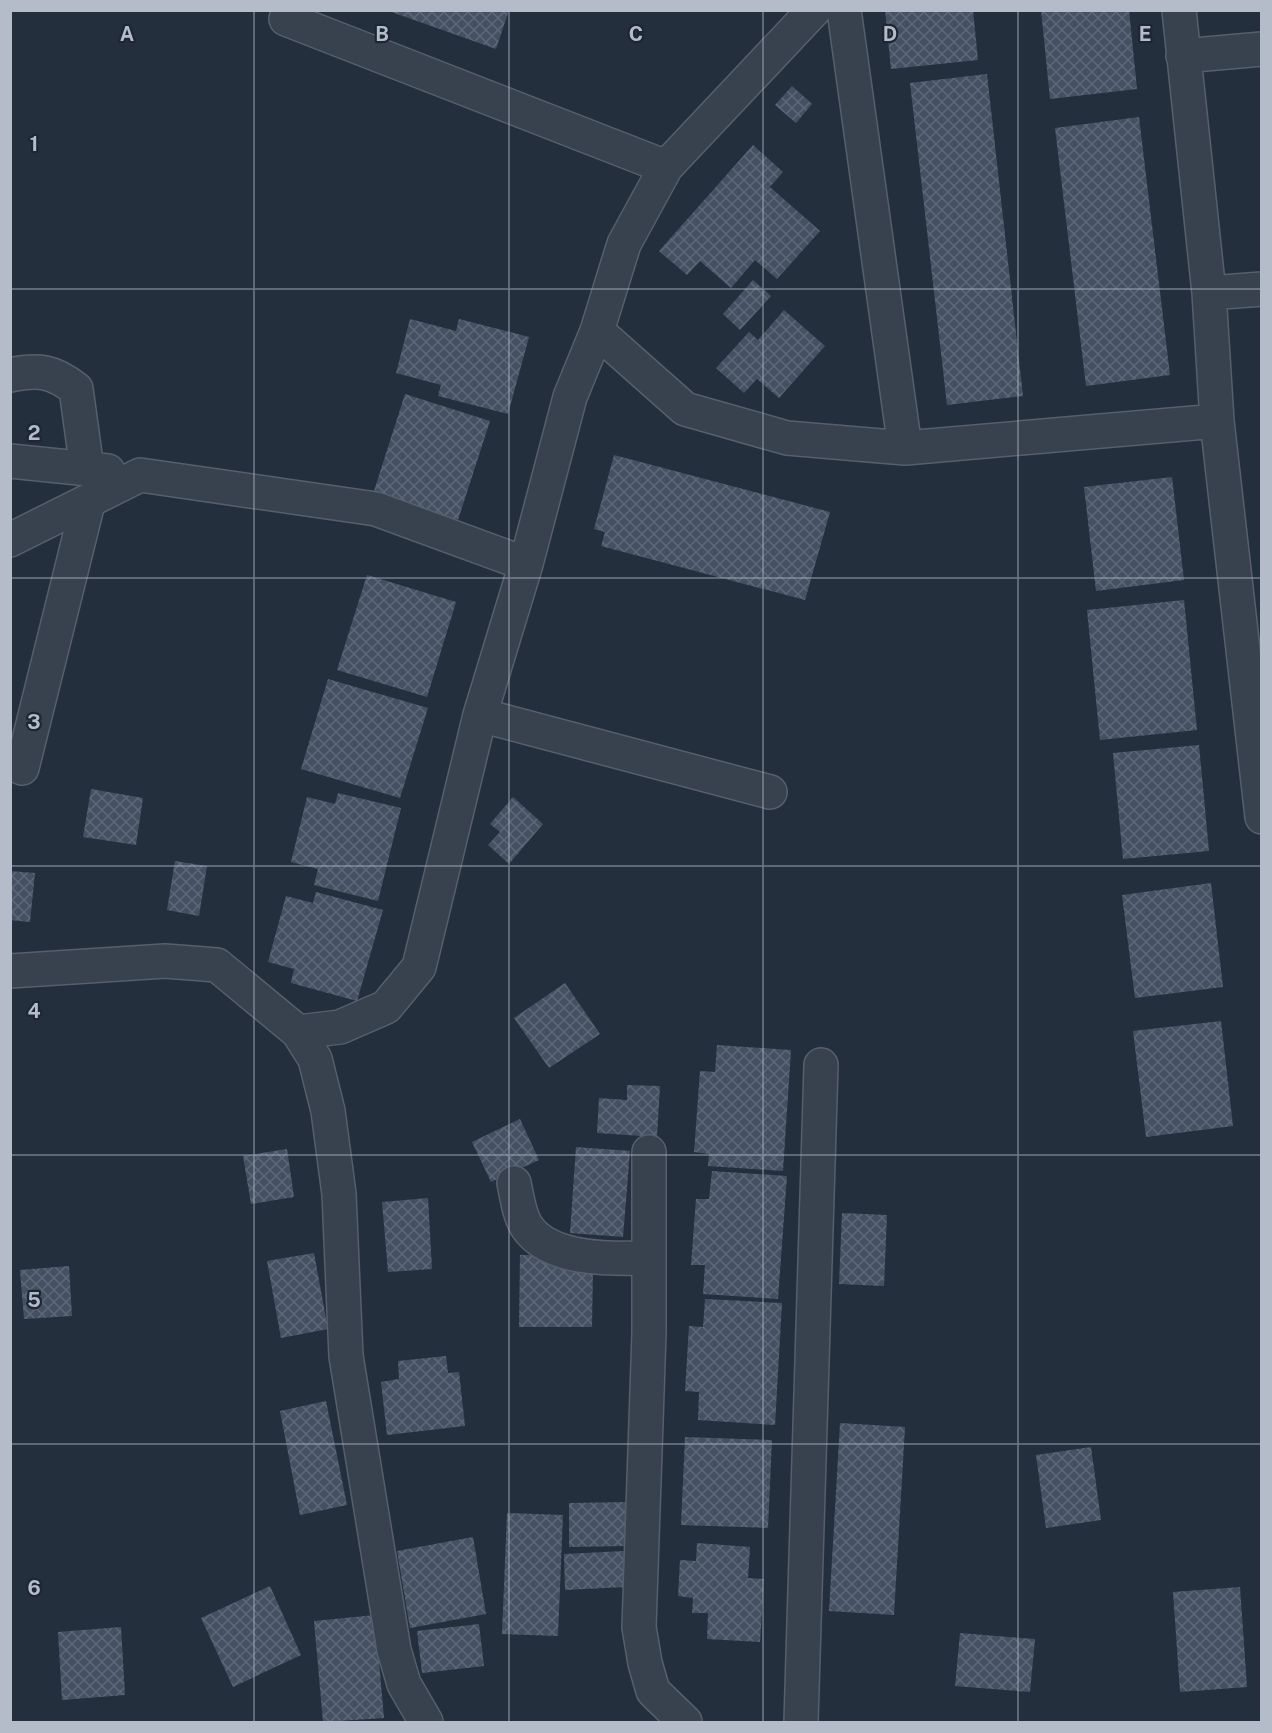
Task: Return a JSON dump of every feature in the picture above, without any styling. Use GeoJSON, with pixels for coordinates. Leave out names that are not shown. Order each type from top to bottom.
{"type":"FeatureCollection","features":[{"type":"Feature","properties":{"kind":"street"},"geometry":{"type":"LineString","coordinates":[[1179,10],[1209,293],[1217,421],[1262,817]]}},
{"type":"Feature","properties":{"kind":"street"},"geometry":{"type":"LineString","coordinates":[[298,1032],[340,1027],[387,1007],[419,967],[480,715],[526,564],[570,397],[597,331],[624,244],[666,167],[821,11]]}},
{"type":"Feature","properties":{"kind":"street"},"geometry":{"type":"LineString","coordinates":[[821,11],[905,448]]}},
{"type":"Feature","properties":{"kind":"street"},"geometry":{"type":"LineString","coordinates":[[286,19],[666,167]]}},
{"type":"Feature","properties":{"kind":"street"},"geometry":{"type":"LineString","coordinates":[[1183,56],[1262,50]]}},
{"type":"Feature","properties":{"kind":"street"},"geometry":{"type":"LineString","coordinates":[[1209,293],[1262,289]]}},
{"type":"Feature","properties":{"kind":"street"},"geometry":{"type":"LineString","coordinates":[[597,331],[685,409],[787,438],[905,448],[1217,421]]}},
{"type":"Feature","properties":{"kind":"street"},"geometry":{"type":"LineString","coordinates":[[10,375],[29,371],[58,375],[76,388],[87,469]]}},
{"type":"Feature","properties":{"kind":"street"},"geometry":{"type":"LineString","coordinates":[[10,461],[140,474],[376,510],[526,564]]}},
{"type":"Feature","properties":{"kind":"street"},"geometry":{"type":"LineString","coordinates":[[10,540],[88,503],[140,474]]}},
{"type":"Feature","properties":{"kind":"street"},"geometry":{"type":"LineString","coordinates":[[22,768],[88,503]]}},
{"type":"Feature","properties":{"kind":"street"},"geometry":{"type":"LineString","coordinates":[[480,715],[770,792]]}},
{"type":"Feature","properties":{"kind":"street"},"geometry":{"type":"LineString","coordinates":[[10,971],[165,961],[217,965],[298,1032],[315,1059],[328,1111],[339,1194],[346,1356],[394,1650],[404,1684],[426,1722]]}},
{"type":"Feature","properties":{"kind":"street"},"geometry":{"type":"LineString","coordinates":[[801,1722],[821,1065]]}},
{"type":"Feature","properties":{"kind":"street"},"geometry":{"type":"LineString","coordinates":[[649,1152],[649,1258],[639,1627],[645,1663],[653,1691],[686,1722]]}},
{"type":"Feature","properties":{"kind":"street"},"geometry":{"type":"LineString","coordinates":[[514,1183],[519,1209],[527,1228],[543,1242],[572,1252],[618,1258],[649,1258]]}},
{"type":"Feature","properties":{"kind":"building"},"geometry":{"type":"Polygon","coordinates":[[[386,10],[509,10],[496,49],[386,10]]]}},
{"type":"Feature","properties":{"kind":"building"},"geometry":{"type":"Polygon","coordinates":[[[885,10],[973,10],[978,60],[891,69],[885,10]]]}},
{"type":"Feature","properties":{"kind":"building"},"geometry":{"type":"Polygon","coordinates":[[[1041,10],[1129,10],[1137,89],[1050,99],[1041,10]]]}},
{"type":"Feature","properties":{"kind":"building"},"geometry":{"type":"Polygon","coordinates":[[[987,74],[1023,396],[947,405],[910,83],[987,74]]]}},
{"type":"Feature","properties":{"kind":"building"},"geometry":{"type":"Polygon","coordinates":[[[792,86],[812,104],[796,123],[775,105],[792,86]]]}},
{"type":"Feature","properties":{"kind":"building"},"geometry":{"type":"Polygon","coordinates":[[[1139,117],[1170,375],[1086,386],[1055,128],[1139,117]]]}},
{"type":"Feature","properties":{"kind":"building"},"geometry":{"type":"Polygon","coordinates":[[[753,145],[783,172],[770,187],[820,231],[777,279],[755,260],[731,288],[700,261],[687,275],[659,251],[753,145]]]}},
{"type":"Feature","properties":{"kind":"building"},"geometry":{"type":"Polygon","coordinates":[[[753,280],[771,296],[740,330],[723,314],[753,280]]]}},
{"type":"Feature","properties":{"kind":"building"},"geometry":{"type":"Polygon","coordinates":[[[784,310],[825,346],[779,398],[757,379],[744,393],[716,368],[749,332],[758,340],[784,310]]]}},
{"type":"Feature","properties":{"kind":"building"},"geometry":{"type":"Polygon","coordinates":[[[410,319],[456,331],[459,319],[529,337],[508,414],[438,396],[441,385],[396,373],[410,319]]]}},
{"type":"Feature","properties":{"kind":"building"},"geometry":{"type":"Polygon","coordinates":[[[405,394],[490,421],[458,520],[373,494],[405,394]]]}},
{"type":"Feature","properties":{"kind":"building"},"geometry":{"type":"Polygon","coordinates":[[[614,455],[830,512],[805,600],[601,546],[605,532],[594,529],[614,455]]]}},
{"type":"Feature","properties":{"kind":"building"},"geometry":{"type":"Polygon","coordinates":[[[1172,477],[1184,580],[1096,591],[1084,487],[1172,477]]]}},
{"type":"Feature","properties":{"kind":"building"},"geometry":{"type":"Polygon","coordinates":[[[367,575],[456,602],[427,697],[337,670],[367,575]]]}},
{"type":"Feature","properties":{"kind":"building"},"geometry":{"type":"Polygon","coordinates":[[[1184,600],[1197,730],[1100,740],[1087,610],[1184,600]]]}},
{"type":"Feature","properties":{"kind":"building"},"geometry":{"type":"Polygon","coordinates":[[[328,679],[428,708],[400,798],[301,769],[328,679]]]}},
{"type":"Feature","properties":{"kind":"building"},"geometry":{"type":"Polygon","coordinates":[[[1199,745],[1209,851],[1123,859],[1113,753],[1199,745]]]}},
{"type":"Feature","properties":{"kind":"building"},"geometry":{"type":"Polygon","coordinates":[[[91,789],[143,798],[136,845],[83,837],[91,789]]]}},
{"type":"Feature","properties":{"kind":"building"},"geometry":{"type":"Polygon","coordinates":[[[338,793],[401,808],[378,901],[314,885],[318,869],[291,862],[307,797],[335,804],[338,793]]]}},
{"type":"Feature","properties":{"kind":"building"},"geometry":{"type":"Polygon","coordinates":[[[513,797],[543,824],[509,864],[488,845],[500,832],[490,824],[513,797]]]}},
{"type":"Feature","properties":{"kind":"building"},"geometry":{"type":"Polygon","coordinates":[[[175,861],[207,866],[199,916],[167,910],[175,861]]]}},
{"type":"Feature","properties":{"kind":"building"},"geometry":{"type":"Polygon","coordinates":[[[10,871],[35,873],[30,922],[10,920],[10,871]]]}},
{"type":"Feature","properties":{"kind":"building"},"geometry":{"type":"Polygon","coordinates":[[[1211,883],[1223,987],[1135,998],[1122,895],[1211,883]]]}},
{"type":"Feature","properties":{"kind":"building"},"geometry":{"type":"Polygon","coordinates":[[[316,892],[383,910],[357,1001],[291,983],[294,969],[268,962],[286,896],[313,903],[316,892]]]}},
{"type":"Feature","properties":{"kind":"building"},"geometry":{"type":"Polygon","coordinates":[[[565,983],[600,1034],[549,1068],[514,1018],[565,983]]]}},
{"type":"Feature","properties":{"kind":"building"},"geometry":{"type":"Polygon","coordinates":[[[1221,1021],[1233,1126],[1146,1137],[1133,1031],[1221,1021]]]}},
{"type":"Feature","properties":{"kind":"building"},"geometry":{"type":"Polygon","coordinates":[[[717,1045],[791,1050],[783,1171],[708,1166],[709,1154],[694,1152],[700,1071],[715,1072],[717,1045]]]}},
{"type":"Feature","properties":{"kind":"building"},"geometry":{"type":"Polygon","coordinates":[[[627,1085],[660,1086],[657,1137],[597,1133],[599,1098],[627,1100],[627,1085]]]}},
{"type":"Feature","properties":{"kind":"building"},"geometry":{"type":"Polygon","coordinates":[[[520,1119],[539,1160],[491,1182],[472,1142],[520,1119]]]}},
{"type":"Feature","properties":{"kind":"building"},"geometry":{"type":"Polygon","coordinates":[[[576,1147],[630,1151],[623,1237],[570,1233],[576,1147]]]}},
{"type":"Feature","properties":{"kind":"building"},"geometry":{"type":"Polygon","coordinates":[[[287,1149],[294,1197],[251,1204],[243,1156],[287,1149]]]}},
{"type":"Feature","properties":{"kind":"building"},"geometry":{"type":"Polygon","coordinates":[[[712,1171],[787,1176],[778,1299],[703,1294],[705,1265],[691,1265],[696,1199],[709,1199],[712,1171]]]}},
{"type":"Feature","properties":{"kind":"building"},"geometry":{"type":"Polygon","coordinates":[[[428,1198],[432,1269],[388,1272],[382,1202],[428,1198]]]}},
{"type":"Feature","properties":{"kind":"building"},"geometry":{"type":"Polygon","coordinates":[[[842,1213],[887,1215],[884,1286],[839,1284],[842,1213]]]}},
{"type":"Feature","properties":{"kind":"building"},"geometry":{"type":"Polygon","coordinates":[[[314,1253],[328,1329],[281,1338],[267,1261],[314,1253]]]}},
{"type":"Feature","properties":{"kind":"building"},"geometry":{"type":"Polygon","coordinates":[[[520,1255],[558,1255],[558,1268],[593,1268],[592,1327],[519,1327],[520,1255]]]}},
{"type":"Feature","properties":{"kind":"building"},"geometry":{"type":"Polygon","coordinates":[[[69,1266],[72,1316],[24,1319],[20,1270],[69,1266]]]}},
{"type":"Feature","properties":{"kind":"building"},"geometry":{"type":"Polygon","coordinates":[[[705,1299],[782,1303],[775,1425],[698,1420],[699,1392],[685,1391],[689,1326],[703,1327],[705,1299]]]}},
{"type":"Feature","properties":{"kind":"building"},"geometry":{"type":"Polygon","coordinates":[[[446,1356],[448,1373],[459,1372],[465,1426],[387,1435],[381,1382],[399,1379],[398,1361],[446,1356]]]}},
{"type":"Feature","properties":{"kind":"building"},"geometry":{"type":"Polygon","coordinates":[[[326,1401],[347,1505],[300,1515],[280,1411],[326,1401]]]}},
{"type":"Feature","properties":{"kind":"building"},"geometry":{"type":"Polygon","coordinates":[[[840,1423],[905,1427],[894,1615],[829,1611],[840,1423]]]}},
{"type":"Feature","properties":{"kind":"building"},"geometry":{"type":"Polygon","coordinates":[[[685,1437],[772,1440],[768,1528],[681,1525],[685,1437]]]}},
{"type":"Feature","properties":{"kind":"building"},"geometry":{"type":"Polygon","coordinates":[[[1091,1447],[1101,1520],[1046,1528],[1036,1455],[1091,1447]]]}},
{"type":"Feature","properties":{"kind":"building"},"geometry":{"type":"Polygon","coordinates":[[[627,1502],[627,1546],[569,1547],[569,1503],[627,1502]]]}},
{"type":"Feature","properties":{"kind":"building"},"geometry":{"type":"Polygon","coordinates":[[[507,1513],[563,1515],[558,1636],[502,1634],[507,1513]]]}},
{"type":"Feature","properties":{"kind":"building"},"geometry":{"type":"Polygon","coordinates":[[[473,1537],[486,1614],[410,1628],[397,1551],[473,1537]]]}},
{"type":"Feature","properties":{"kind":"building"},"geometry":{"type":"Polygon","coordinates":[[[697,1543],[750,1547],[748,1578],[764,1579],[760,1642],[707,1639],[708,1613],[692,1613],[693,1598],[678,1596],[680,1560],[696,1561],[697,1543]]]}},
{"type":"Feature","properties":{"kind":"building"},"geometry":{"type":"Polygon","coordinates":[[[625,1551],[626,1587],[565,1590],[564,1554],[625,1551]]]}},
{"type":"Feature","properties":{"kind":"building"},"geometry":{"type":"Polygon","coordinates":[[[270,1586],[301,1655],[233,1687],[201,1618],[270,1586]]]}},
{"type":"Feature","properties":{"kind":"building"},"geometry":{"type":"Polygon","coordinates":[[[1240,1587],[1247,1687],[1180,1692],[1173,1592],[1240,1587]]]}},
{"type":"Feature","properties":{"kind":"building"},"geometry":{"type":"Polygon","coordinates":[[[375,1615],[384,1718],[323,1722],[314,1621],[375,1615]]]}},
{"type":"Feature","properties":{"kind":"building"},"geometry":{"type":"Polygon","coordinates":[[[479,1624],[484,1666],[422,1673],[417,1631],[479,1624]]]}},
{"type":"Feature","properties":{"kind":"building"},"geometry":{"type":"Polygon","coordinates":[[[121,1627],[125,1695],[62,1700],[58,1632],[121,1627]]]}},
{"type":"Feature","properties":{"kind":"building"},"geometry":{"type":"Polygon","coordinates":[[[960,1633],[1035,1639],[1030,1692],[955,1686],[960,1633]]]}}]}
